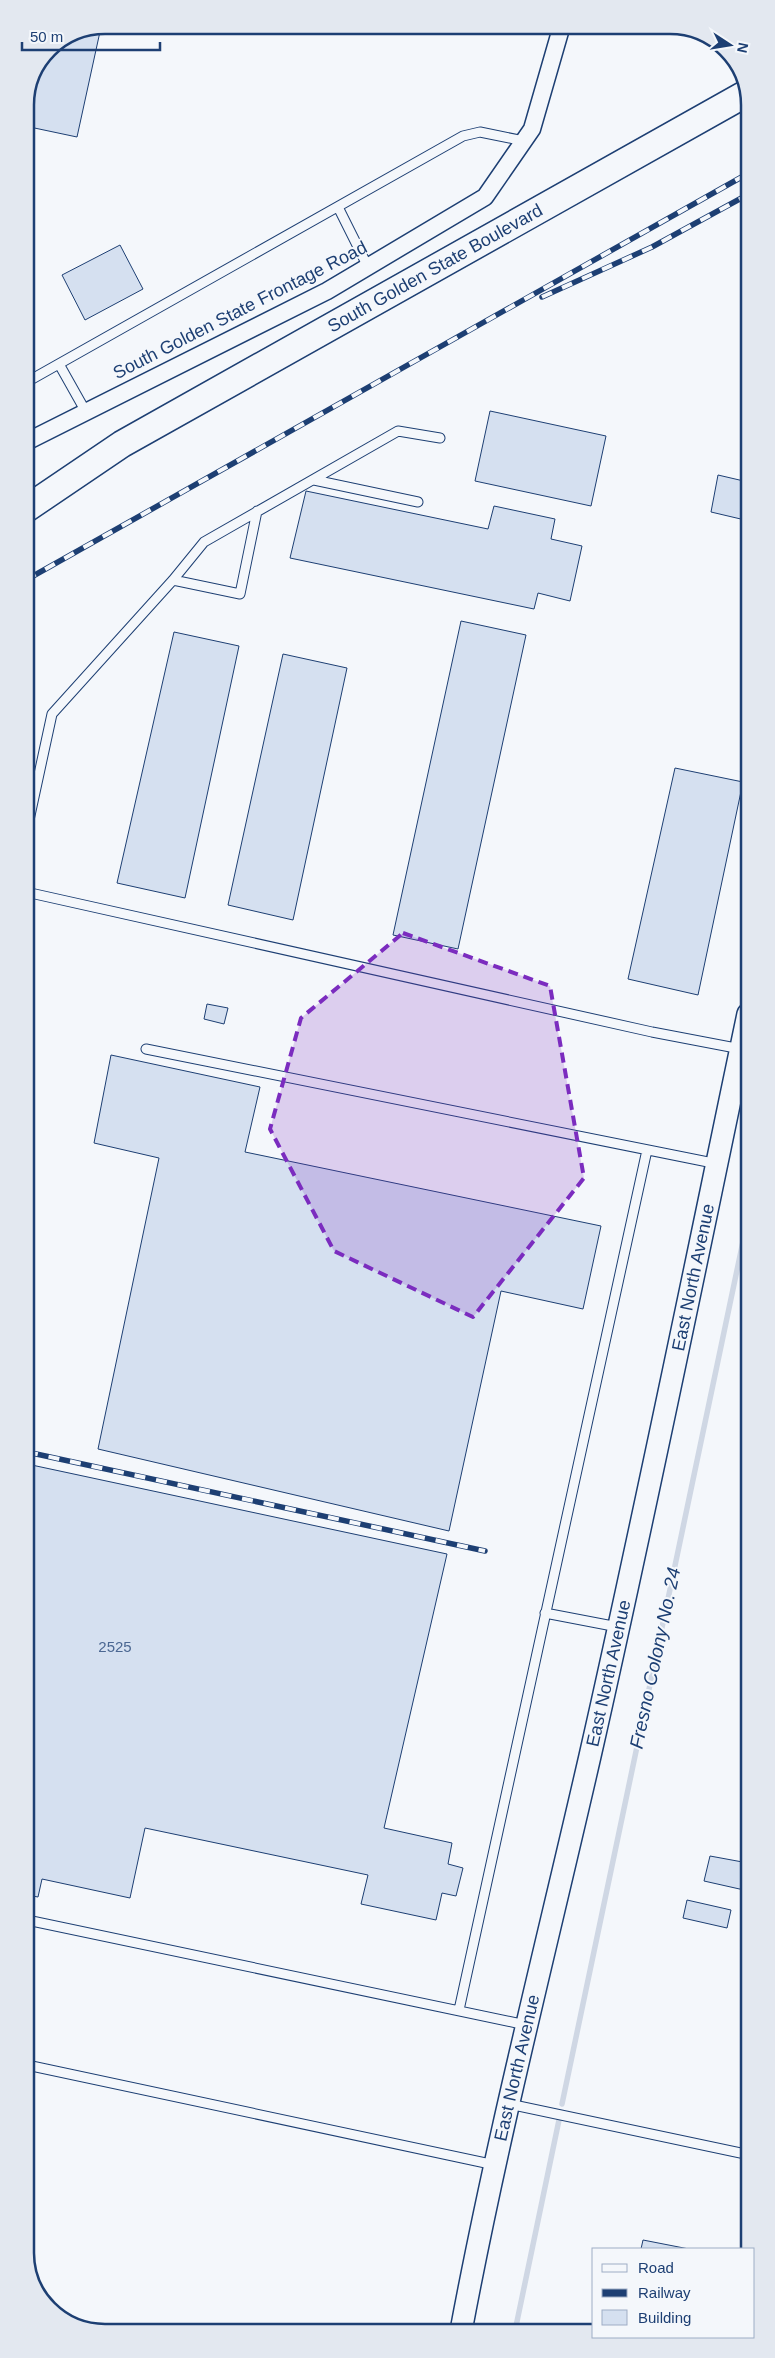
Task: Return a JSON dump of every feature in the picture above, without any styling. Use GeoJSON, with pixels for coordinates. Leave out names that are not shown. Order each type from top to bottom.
{"type":"FeatureCollection","features":[{"type":"Feature","properties":{"kind":"main road","name":"South Golden State Boulevard"},"geometry":{"type":"LineString","coordinates":[[34,504],[122,444],[741,96]]}},
{"type":"Feature","properties":{"kind":"main road","name":"South Golden State Boulevard"},"geometry":{"type":"LineString","coordinates":[[34,482],[122,444]]}},
{"type":"Feature","properties":{"kind":"street","name":"South Golden State Frontage Road"},"geometry":{"type":"LineString","coordinates":[[34,438],[327,291],[485,197],[532,129],[559,34]]}},
{"type":"Feature","properties":{"kind":"street","name":"East North Avenue"},"geometry":{"type":"LineString","coordinates":[[462,2324],[508,2104],[618,1627],[741,1066]]}},
{"type":"Feature","properties":{"kind":"lane"},"geometry":{"type":"LineString","coordinates":[[34,378],[463,136],[480,132],[524,141]]}},
{"type":"Feature","properties":{"kind":"lane"},"geometry":{"type":"LineString","coordinates":[[338,207],[368,267]]}},
{"type":"Feature","properties":{"kind":"lane"},"geometry":{"type":"LineString","coordinates":[[59,364],[86,412]]}},
{"type":"Feature","properties":{"kind":"lane"},"geometry":{"type":"LineString","coordinates":[[34,797],[52,714],[174,580],[204,542],[398,431],[440,438]]}},
{"type":"Feature","properties":{"kind":"lane"},"geometry":{"type":"LineString","coordinates":[[314,480],[418,502]]}},
{"type":"Feature","properties":{"kind":"lane"},"geometry":{"type":"LineString","coordinates":[[174,580],[240,594],[257,511]]}},
{"type":"Feature","properties":{"kind":"lane"},"geometry":{"type":"LineString","coordinates":[[34,894],[652,1032],[741,1048]]}},
{"type":"Feature","properties":{"kind":"lane"},"geometry":{"type":"LineString","coordinates":[[146,1049],[718,1164]]}},
{"type":"Feature","properties":{"kind":"lane"},"geometry":{"type":"LineString","coordinates":[[459,2010],[647,1150]]}},
{"type":"Feature","properties":{"kind":"lane"},"geometry":{"type":"LineString","coordinates":[[545,1614],[618,1627]]}},
{"type":"Feature","properties":{"kind":"lane"},"geometry":{"type":"LineString","coordinates":[[34,1921],[527,2024]]}},
{"type":"Feature","properties":{"kind":"lane"},"geometry":{"type":"LineString","coordinates":[[34,2066],[495,2165]]}},
{"type":"Feature","properties":{"kind":"lane"},"geometry":{"type":"LineString","coordinates":[[508,2104],[741,2153]]}},
{"type":"Feature","properties":{"kind":"highlighted area"},"geometry":{"type":"Polygon","coordinates":[[[403,933],[550,986],[584,1178],[473,1317],[334,1251],[270,1129],[301,1018],[403,933]]]}},
{"type":"Feature","properties":{"kind":"building"},"geometry":{"type":"Polygon","coordinates":[[[99,34],[77,137],[34,128],[35,91],[39,77],[54,54],[77,39],[99,34]]]}},
{"type":"Feature","properties":{"kind":"building"},"geometry":{"type":"Polygon","coordinates":[[[120,245],[143,289],[85,320],[62,275],[120,245]]]}},
{"type":"Feature","properties":{"kind":"building"},"geometry":{"type":"Polygon","coordinates":[[[490,411],[606,436],[591,506],[475,481],[490,411]]]}},
{"type":"Feature","properties":{"kind":"building"},"geometry":{"type":"Polygon","coordinates":[[[718,475],[741,480],[741,519],[711,512],[718,475]]]}},
{"type":"Feature","properties":{"kind":"building"},"geometry":{"type":"Polygon","coordinates":[[[306,491],[488,529],[494,506],[555,519],[551,539],[582,546],[570,601],[538,593],[534,609],[290,558],[306,491]]]}},
{"type":"Feature","properties":{"kind":"building"},"geometry":{"type":"Polygon","coordinates":[[[461,621],[526,635],[458,949],[393,935],[461,621]]]}},
{"type":"Feature","properties":{"kind":"building"},"geometry":{"type":"Polygon","coordinates":[[[174,632],[239,646],[185,898],[117,883],[174,632]]]}},
{"type":"Feature","properties":{"kind":"building"},"geometry":{"type":"Polygon","coordinates":[[[283,654],[347,668],[293,920],[228,905],[283,654]]]}},
{"type":"Feature","properties":{"kind":"building"},"geometry":{"type":"Polygon","coordinates":[[[675,768],[741,782],[741,791],[698,995],[628,979],[675,768]]]}},
{"type":"Feature","properties":{"kind":"building"},"geometry":{"type":"Polygon","coordinates":[[[207,1004],[228,1008],[224,1024],[204,1019],[207,1004]]]}},
{"type":"Feature","properties":{"kind":"building"},"geometry":{"type":"Polygon","coordinates":[[[111,1055],[260,1087],[245,1152],[601,1226],[583,1309],[501,1291],[449,1531],[98,1449],[159,1158],[94,1143],[111,1055]]]}},
{"type":"Feature","properties":{"kind":"building"},"geometry":{"type":"Polygon","coordinates":[[[34,1466],[447,1554],[384,1828],[452,1843],[448,1864],[463,1868],[456,1896],[442,1893],[436,1920],[361,1904],[368,1875],[145,1828],[130,1898],[42,1879],[38,1897],[34,1896],[34,1466]]]}},
{"type":"Feature","properties":{"kind":"building"},"geometry":{"type":"Polygon","coordinates":[[[710,1856],[741,1862],[741,1889],[704,1881],[710,1856]]]}},
{"type":"Feature","properties":{"kind":"building"},"geometry":{"type":"Polygon","coordinates":[[[687,1900],[731,1910],[727,1928],[683,1918],[687,1900]]]}},
{"type":"Feature","properties":{"kind":"building"},"geometry":{"type":"Polygon","coordinates":[[[643,2240],[684,2248],[641,2248],[643,2240]]]}},
{"type":"Feature","properties":{"kind":"waterway","name":"Fresno Colony No. 24"},"geometry":{"type":"LineString","coordinates":[[562,2104],[741,1251]]}},
{"type":"Feature","properties":{"kind":"waterway","name":"Fresno Colony No. 24"},"geometry":{"type":"LineString","coordinates":[[516,2324],[559,2120]]}},
{"type":"Feature","properties":{"kind":"railway"},"geometry":{"type":"LineString","coordinates":[[34,575],[741,177]]}},
{"type":"Feature","properties":{"kind":"railway"},"geometry":{"type":"LineString","coordinates":[[542,297],[652,247],[741,198]]}},
{"type":"Feature","properties":{"kind":"railway"},"geometry":{"type":"LineString","coordinates":[[34,1454],[485,1551]]}}]}
